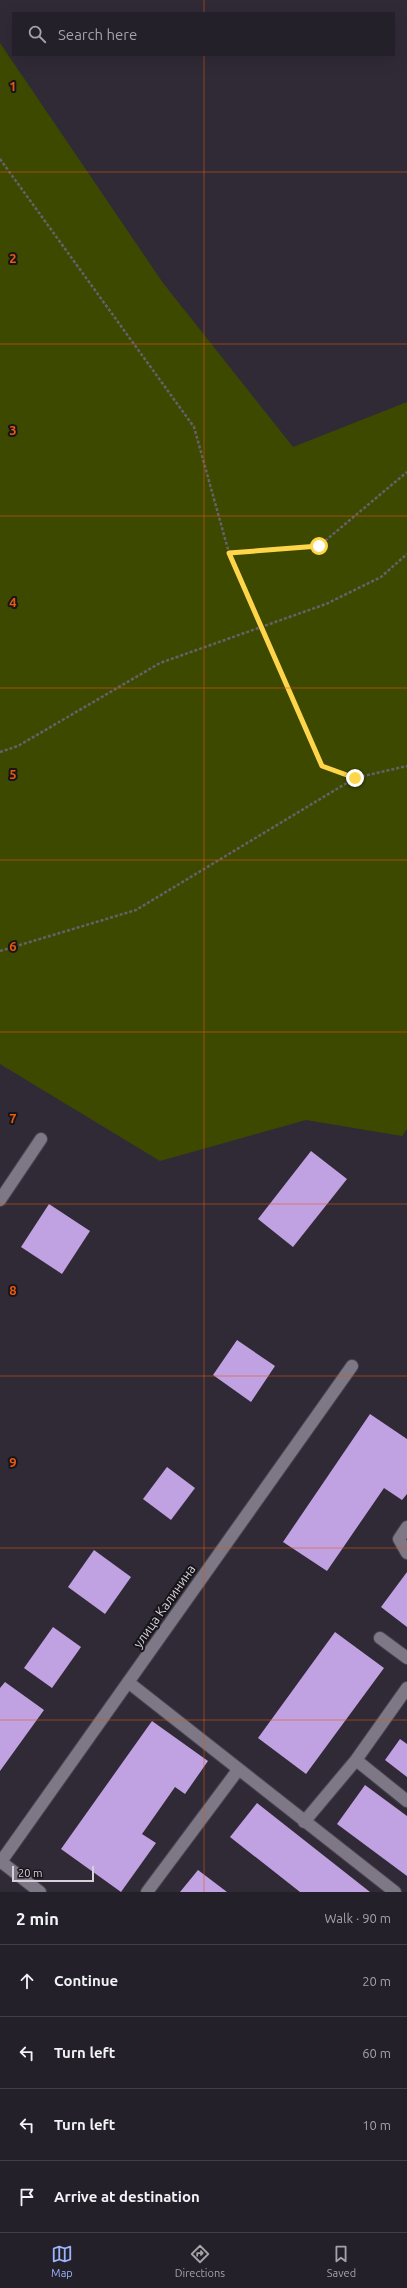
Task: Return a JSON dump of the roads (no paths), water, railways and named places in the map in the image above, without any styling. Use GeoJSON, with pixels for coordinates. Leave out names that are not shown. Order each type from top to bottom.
{"type":"FeatureCollection","features":[{"type":"Feature","properties":{"kind":"street"},"geometry":{"type":"LineString","coordinates":[[0,1200],[41,1139]]}},
{"type":"Feature","properties":{"kind":"street","name":"улица Калинина"},"geometry":{"type":"LineString","coordinates":[[0,1862],[352,1366]]}},
{"type":"Feature","properties":{"kind":"street"},"geometry":{"type":"LineString","coordinates":[[407,1527],[399,1539],[407,1553]]}},
{"type":"Feature","properties":{"kind":"street"},"geometry":{"type":"LineString","coordinates":[[380,1638],[407,1658]]}},
{"type":"Feature","properties":{"kind":"street"},"geometry":{"type":"LineString","coordinates":[[128,1682],[304,1822],[395,1892]]}},
{"type":"Feature","properties":{"kind":"street"},"geometry":{"type":"LineString","coordinates":[[304,1822],[356,1760],[407,1688]]}},
{"type":"Feature","properties":{"kind":"street"},"geometry":{"type":"LineString","coordinates":[[356,1760],[407,1800]]}},
{"type":"Feature","properties":{"kind":"street"},"geometry":{"type":"LineString","coordinates":[[147,1892],[238,1770]]}},
{"type":"Feature","properties":{"kind":"street"},"geometry":{"type":"LineString","coordinates":[[0,1862],[40,1892]]}}]}
